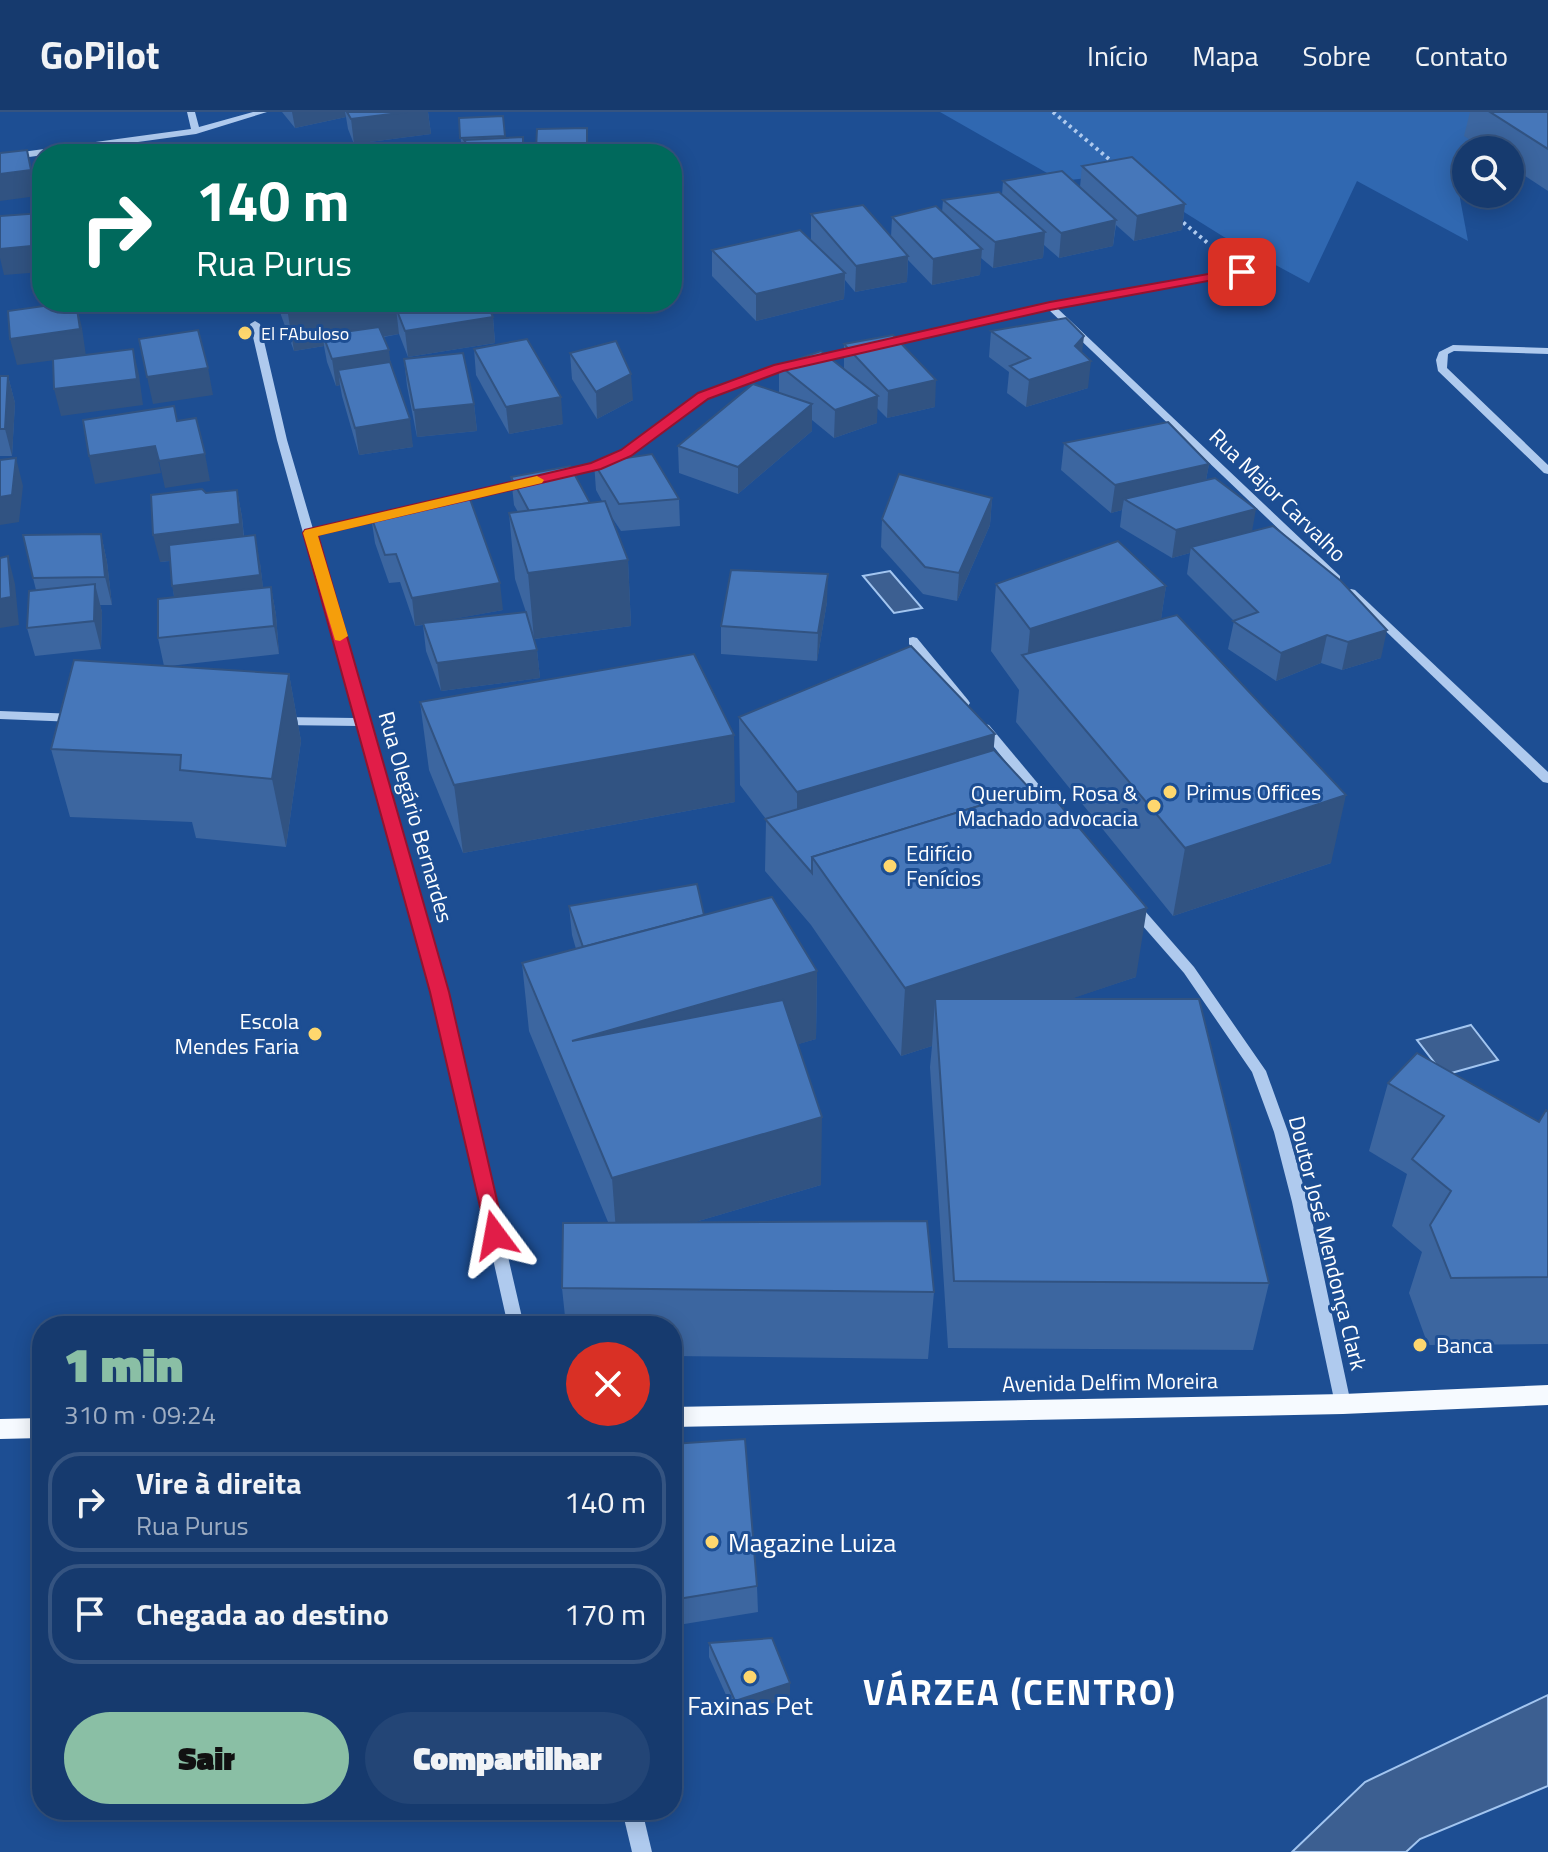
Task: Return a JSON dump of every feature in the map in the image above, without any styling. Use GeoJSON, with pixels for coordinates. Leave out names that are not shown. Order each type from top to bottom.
{"type":"FeatureCollection","features":[{"type":"Feature","properties":{"kind":"main road","name":"Avenida Delfim Moreira"},"geometry":{"type":"LineString","coordinates":[[682,1417],[1343,1404],[1548,1395]]}},
{"type":"Feature","properties":{"kind":"main road"},"geometry":{"type":"LineString","coordinates":[[0,1429],[32,1428]]}},
{"type":"Feature","properties":{"kind":"street"},"geometry":{"type":"LineString","coordinates":[[191,112],[196,131]]}},
{"type":"Feature","properties":{"kind":"street"},"geometry":{"type":"LineString","coordinates":[[102,144],[196,131],[263,112]]}},
{"type":"Feature","properties":{"kind":"street"},"geometry":{"type":"LineString","coordinates":[[0,158],[32,154]]}},
{"type":"Feature","properties":{"kind":"street"},"geometry":{"type":"LineString","coordinates":[[550,477],[596,466],[626,453],[703,396],[779,368],[1050,306],[1242,272]]}},
{"type":"Feature","properties":{"kind":"street","name":"Rua Major Carvalho"},"geometry":{"type":"LineString","coordinates":[[1050,306],[1548,779]]}},
{"type":"Feature","properties":{"kind":"street","name":"Rua Olegário Bernardes"},"geometry":{"type":"LineString","coordinates":[[255,324],[282,440],[440,992],[514,1316]]}},
{"type":"Feature","properties":{"kind":"street"},"geometry":{"type":"LineString","coordinates":[[1548,351],[1453,348],[1444,352],[1441,360],[1442,369],[1548,471]]}},
{"type":"Feature","properties":{"kind":"street"},"geometry":{"type":"LineString","coordinates":[[310,533],[534,481]]}},
{"type":"Feature","properties":{"kind":"street"},"geometry":{"type":"LineString","coordinates":[[913,641],[1059,818]]}},
{"type":"Feature","properties":{"kind":"street"},"geometry":{"type":"LineString","coordinates":[[0,715],[96,718]]}},
{"type":"Feature","properties":{"kind":"street"},"geometry":{"type":"LineString","coordinates":[[270,721],[364,722]]}},
{"type":"Feature","properties":{"kind":"street","name":"Doutor José Mendonça Clark"},"geometry":{"type":"LineString","coordinates":[[1118,888],[1189,970],[1259,1071],[1281,1132],[1300,1202],[1343,1404]]}},
{"type":"Feature","properties":{"kind":"street"},"geometry":{"type":"LineString","coordinates":[[634,1820],[642,1852]]}},
{"type":"Feature","properties":{"kind":"path"},"geometry":{"type":"LineString","coordinates":[[1053,112],[1124,172]]}},
{"type":"Feature","properties":{"kind":"path"},"geometry":{"type":"LineString","coordinates":[[1171,212],[1242,272]]}},
{"type":"Feature","properties":{"kind":"shaded area"},"geometry":{"type":"Polygon","coordinates":[[[940,112],[1548,112],[1482,136],[1452,136],[1452,208],[1462,208],[1468,241],[1357,181],[1309,283],[1224,237],[1123,174],[1061,181],[940,112]]]}},
{"type":"Feature","properties":{"kind":"shaded area"},"geometry":{"type":"Polygon","coordinates":[[[890,571],[922,608],[894,613],[863,576],[890,571]]]}},
{"type":"Feature","properties":{"kind":"shaded area"},"geometry":{"type":"Polygon","coordinates":[[[1471,1025],[1498,1060],[1444,1075],[1417,1040],[1471,1025]]]}},
{"type":"Feature","properties":{"kind":"shaded area"},"geometry":{"type":"Polygon","coordinates":[[[1548,1695],[1548,1786],[1420,1839],[1406,1852],[1292,1852],[1365,1782],[1548,1695]]]}},
{"type":"Feature","properties":{"kind":"building"},"geometry":{"type":"Polygon","coordinates":[[[347,112],[407,112],[351,119],[347,112]]]}},
{"type":"Feature","properties":{"kind":"building"},"geometry":{"type":"Polygon","coordinates":[[[1490,112],[1548,112],[1548,149],[1490,112]]]}},
{"type":"Feature","properties":{"kind":"building"},"geometry":{"type":"Polygon","coordinates":[[[503,116],[505,136],[460,138],[459,118],[503,116]]]}},
{"type":"Feature","properties":{"kind":"building"},"geometry":{"type":"Polygon","coordinates":[[[587,128],[587,144],[536,144],[537,129],[587,128]]]}},
{"type":"Feature","properties":{"kind":"building"},"geometry":{"type":"Polygon","coordinates":[[[523,137],[523,144],[467,144],[464,140],[523,137]]]}},
{"type":"Feature","properties":{"kind":"building"},"geometry":{"type":"Polygon","coordinates":[[[27,150],[31,170],[0,174],[0,153],[27,150]]]}},
{"type":"Feature","properties":{"kind":"building"},"geometry":{"type":"Polygon","coordinates":[[[1132,157],[1185,204],[1137,216],[1082,166],[1132,157]]]}},
{"type":"Feature","properties":{"kind":"building"},"geometry":{"type":"Polygon","coordinates":[[[1062,171],[1116,220],[1061,233],[1003,181],[1062,171]]]}},
{"type":"Feature","properties":{"kind":"building"},"geometry":{"type":"Polygon","coordinates":[[[999,192],[1045,232],[995,242],[943,200],[999,192]]]}},
{"type":"Feature","properties":{"kind":"building"},"geometry":{"type":"Polygon","coordinates":[[[863,205],[908,256],[856,266],[811,214],[863,205]]]}},
{"type":"Feature","properties":{"kind":"building"},"geometry":{"type":"Polygon","coordinates":[[[936,206],[982,249],[933,259],[892,217],[936,206]]]}},
{"type":"Feature","properties":{"kind":"building"},"geometry":{"type":"Polygon","coordinates":[[[32,214],[32,246],[0,249],[0,216],[32,214]]]}},
{"type":"Feature","properties":{"kind":"building"},"geometry":{"type":"Polygon","coordinates":[[[800,230],[845,273],[756,294],[712,250],[800,230]]]}},
{"type":"Feature","properties":{"kind":"building"},"geometry":{"type":"Polygon","coordinates":[[[32,308],[32,312],[77,312],[80,329],[10,339],[8,311],[32,308]]]}},
{"type":"Feature","properties":{"kind":"building"},"geometry":{"type":"Polygon","coordinates":[[[398,312],[491,312],[493,317],[405,331],[398,312]]]}},
{"type":"Feature","properties":{"kind":"building"},"geometry":{"type":"Polygon","coordinates":[[[1066,318],[1084,336],[1075,346],[1091,361],[1029,380],[1010,366],[1030,358],[991,331],[1066,318]]]}},
{"type":"Feature","properties":{"kind":"building"},"geometry":{"type":"Polygon","coordinates":[[[379,327],[389,350],[332,359],[323,335],[379,327]]]}},
{"type":"Feature","properties":{"kind":"building"},"geometry":{"type":"Polygon","coordinates":[[[198,330],[208,368],[147,377],[139,339],[198,330]]]}},
{"type":"Feature","properties":{"kind":"building"},"geometry":{"type":"Polygon","coordinates":[[[893,335],[936,380],[888,391],[844,344],[893,335]]]}},
{"type":"Feature","properties":{"kind":"building"},"geometry":{"type":"Polygon","coordinates":[[[527,339],[561,397],[506,407],[474,349],[527,339]]]}},
{"type":"Feature","properties":{"kind":"building"},"geometry":{"type":"Polygon","coordinates":[[[616,341],[631,374],[596,392],[570,353],[616,341]]]}},
{"type":"Feature","properties":{"kind":"building"},"geometry":{"type":"Polygon","coordinates":[[[133,349],[137,379],[54,389],[53,359],[133,349]]]}},
{"type":"Feature","properties":{"kind":"building"},"geometry":{"type":"Polygon","coordinates":[[[821,351],[878,396],[835,410],[779,365],[821,351]]]}},
{"type":"Feature","properties":{"kind":"building"},"geometry":{"type":"Polygon","coordinates":[[[463,353],[474,404],[414,410],[404,359],[463,353]]]}},
{"type":"Feature","properties":{"kind":"building"},"geometry":{"type":"Polygon","coordinates":[[[390,362],[410,419],[355,428],[338,370],[390,362]]]}},
{"type":"Feature","properties":{"kind":"building"},"geometry":{"type":"Polygon","coordinates":[[[0,376],[8,376],[5,429],[0,429],[0,376]]]}},
{"type":"Feature","properties":{"kind":"building"},"geometry":{"type":"Polygon","coordinates":[[[753,384],[812,404],[738,467],[678,446],[753,384]]]}},
{"type":"Feature","properties":{"kind":"building"},"geometry":{"type":"Polygon","coordinates":[[[174,406],[177,421],[196,418],[205,454],[159,461],[155,446],[89,456],[83,420],[174,406]]]}},
{"type":"Feature","properties":{"kind":"building"},"geometry":{"type":"Polygon","coordinates":[[[1168,422],[1209,464],[1115,485],[1064,443],[1168,422]]]}},
{"type":"Feature","properties":{"kind":"building"},"geometry":{"type":"Polygon","coordinates":[[[652,454],[679,499],[619,504],[594,463],[652,454]]]}},
{"type":"Feature","properties":{"kind":"building"},"geometry":{"type":"Polygon","coordinates":[[[16,458],[12,495],[0,497],[0,460],[16,458]]]}},
{"type":"Feature","properties":{"kind":"building"},"geometry":{"type":"Polygon","coordinates":[[[570,466],[590,503],[529,511],[511,477],[570,466]]]}},
{"type":"Feature","properties":{"kind":"building"},"geometry":{"type":"Polygon","coordinates":[[[899,474],[992,498],[959,573],[925,567],[882,519],[899,474]]]}},
{"type":"Feature","properties":{"kind":"building"},"geometry":{"type":"Polygon","coordinates":[[[1215,478],[1256,509],[1176,530],[1124,499],[1215,478]]]}},
{"type":"Feature","properties":{"kind":"building"},"geometry":{"type":"Polygon","coordinates":[[[202,489],[206,493],[237,490],[240,524],[153,535],[151,495],[202,489]]]}},
{"type":"Feature","properties":{"kind":"building"},"geometry":{"type":"Polygon","coordinates":[[[470,499],[500,583],[412,598],[396,554],[385,555],[371,516],[470,499]]]}},
{"type":"Feature","properties":{"kind":"building"},"geometry":{"type":"Polygon","coordinates":[[[605,501],[628,560],[528,573],[509,513],[605,501]]]}},
{"type":"Feature","properties":{"kind":"building"},"geometry":{"type":"Polygon","coordinates":[[[1273,526],[1341,581],[1387,630],[1348,642],[1327,635],[1281,653],[1233,621],[1258,612],[1191,547],[1273,526]]]}},
{"type":"Feature","properties":{"kind":"building"},"geometry":{"type":"Polygon","coordinates":[[[101,534],[105,577],[33,578],[23,535],[101,534]]]}},
{"type":"Feature","properties":{"kind":"building"},"geometry":{"type":"Polygon","coordinates":[[[255,535],[260,575],[172,586],[169,545],[255,535]]]}},
{"type":"Feature","properties":{"kind":"building"},"geometry":{"type":"Polygon","coordinates":[[[1118,541],[1166,586],[1030,629],[996,584],[1118,541]]]}},
{"type":"Feature","properties":{"kind":"building"},"geometry":{"type":"Polygon","coordinates":[[[8,556],[11,597],[0,599],[0,558],[8,556]]]}},
{"type":"Feature","properties":{"kind":"building"},"geometry":{"type":"Polygon","coordinates":[[[731,570],[828,574],[818,633],[721,626],[731,570]]]}},
{"type":"Feature","properties":{"kind":"building"},"geometry":{"type":"Polygon","coordinates":[[[95,584],[94,621],[27,628],[29,591],[95,584]]]}},
{"type":"Feature","properties":{"kind":"building"},"geometry":{"type":"Polygon","coordinates":[[[271,587],[274,626],[158,638],[158,599],[271,587]]]}},
{"type":"Feature","properties":{"kind":"building"},"geometry":{"type":"Polygon","coordinates":[[[526,612],[537,650],[437,663],[423,623],[526,612]]]}},
{"type":"Feature","properties":{"kind":"building"},"geometry":{"type":"Polygon","coordinates":[[[1177,615],[1346,795],[1185,848],[1022,655],[1177,615]]]}},
{"type":"Feature","properties":{"kind":"building"},"geometry":{"type":"Polygon","coordinates":[[[911,646],[995,734],[797,792],[739,717],[911,646]]]}},
{"type":"Feature","properties":{"kind":"building"},"geometry":{"type":"Polygon","coordinates":[[[694,654],[734,735],[454,785],[420,702],[694,654]]]}},
{"type":"Feature","properties":{"kind":"building"},"geometry":{"type":"Polygon","coordinates":[[[74,660],[289,674],[272,779],[180,770],[181,755],[51,749],[74,660]]]}},
{"type":"Feature","properties":{"kind":"building"},"geometry":{"type":"Polygon","coordinates":[[[994,750],[1031,790],[812,857],[812,873],[765,819],[994,750]]]}},
{"type":"Feature","properties":{"kind":"building"},"geometry":{"type":"Polygon","coordinates":[[[1044,786],[1147,908],[905,988],[812,857],[1044,786]]]}},
{"type":"Feature","properties":{"kind":"building"},"geometry":{"type":"Polygon","coordinates":[[[697,884],[704,915],[583,947],[569,906],[697,884]]]}},
{"type":"Feature","properties":{"kind":"building"},"geometry":{"type":"Polygon","coordinates":[[[772,897],[817,971],[572,1041],[783,1000],[822,1117],[612,1178],[522,963],[772,897]]]}},
{"type":"Feature","properties":{"kind":"building"},"geometry":{"type":"Polygon","coordinates":[[[935,999],[1199,999],[1269,1283],[954,1281],[935,999]]]}},
{"type":"Feature","properties":{"kind":"building"},"geometry":{"type":"Polygon","coordinates":[[[1417,1053],[1539,1122],[1546,1110],[1548,1112],[1548,1277],[1451,1278],[1430,1225],[1451,1191],[1412,1159],[1444,1116],[1388,1083],[1417,1053]]]}},
{"type":"Feature","properties":{"kind":"building"},"geometry":{"type":"Polygon","coordinates":[[[927,1221],[934,1292],[562,1288],[563,1223],[927,1221]]]}},
{"type":"Feature","properties":{"kind":"building","name":"Magazine Luiza"},"geometry":{"type":"Polygon","coordinates":[[[745,1439],[757,1586],[682,1598],[682,1443],[745,1439]]]}},
{"type":"Feature","properties":{"kind":"building","name":"Faxinas Pet"},"geometry":{"type":"Polygon","coordinates":[[[772,1638],[790,1683],[735,1701],[709,1643],[772,1638]]]}},
{"type":"Feature","properties":{"kind":"slow traffic"},"geometry":{"type":"LineString","coordinates":[[340,636],[310,533],[537,480]]}},
{"type":"Feature","properties":{"kind":"place","name":"El FAbuloso"},"geometry":{"type":"Point","coordinates":[245,333]}},
{"type":"Feature","properties":{"kind":"place","name":"Primus Offices"},"geometry":{"type":"Point","coordinates":[1170,792]}},
{"type":"Feature","properties":{"kind":"place","name":"Querubim, Rosa & Machado advocacia"},"geometry":{"type":"Point","coordinates":[1154,806]}},
{"type":"Feature","properties":{"kind":"place","name":"Edifício Fenícios"},"geometry":{"type":"Point","coordinates":[890,866]}},
{"type":"Feature","properties":{"kind":"place","name":"Escola Mendes Faria"},"geometry":{"type":"Point","coordinates":[315,1034]}},
{"type":"Feature","properties":{"kind":"place","name":"Banca"},"geometry":{"type":"Point","coordinates":[1420,1345]}},
{"type":"Feature","properties":{"kind":"place","name":"Magazine Luiza"},"geometry":{"type":"Point","coordinates":[712,1542]}},
{"type":"Feature","properties":{"kind":"place","name":"Faxinas Pet"},"geometry":{"type":"Point","coordinates":[750,1677]}},
{"type":"Feature","properties":{"kind":"district","name":"VÁRZEA (CENTRO)"},"geometry":{"type":"Point","coordinates":[1020,1691]}},
{"type":"Feature","properties":{"kind":"route"},"geometry":{"type":"LineString","coordinates":[[495,1235],[440,992],[310,533],[596,466],[626,453],[703,396],[779,368],[1050,306],[1242,272]]}}]}
